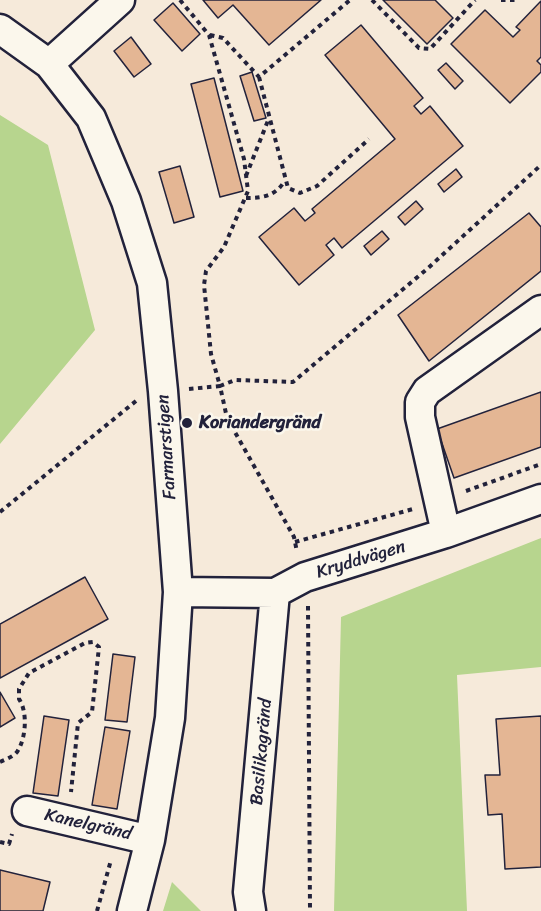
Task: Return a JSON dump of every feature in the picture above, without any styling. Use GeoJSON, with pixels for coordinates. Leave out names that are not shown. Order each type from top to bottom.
{"type":"FeatureCollection","features":[{"type":"Feature","properties":{"kind":"street"},"geometry":{"type":"LineString","coordinates":[[49,64],[114,2]]}},
{"type":"Feature","properties":{"kind":"street","name":"Farmarstigen"},"geometry":{"type":"LineString","coordinates":[[0,29],[49,64],[91,118],[126,201],[152,283],[163,390],[178,592],[170,718],[150,840],[132,911]]}},
{"type":"Feature","properties":{"kind":"street"},"geometry":{"type":"LineString","coordinates":[[446,533],[420,417],[420,402],[428,391],[541,310]]}},
{"type":"Feature","properties":{"kind":"street","name":"Kryddvägen"},"geometry":{"type":"LineString","coordinates":[[178,592],[275,593],[305,577],[446,533],[541,499]]}},
{"type":"Feature","properties":{"kind":"street","name":"Basilikagränd"},"geometry":{"type":"LineString","coordinates":[[251,911],[249,892],[275,593]]}},
{"type":"Feature","properties":{"kind":"street","name":"Kanelgränd"},"geometry":{"type":"LineString","coordinates":[[27,811],[150,840]]}},
{"type":"Feature","properties":{"kind":"path"},"geometry":{"type":"LineString","coordinates":[[180,0],[209,35],[244,159],[246,177],[246,198],[224,247],[206,271],[204,285],[211,354],[220,386],[235,380],[293,382],[427,269],[541,165]]}},
{"type":"Feature","properties":{"kind":"path"},"geometry":{"type":"LineString","coordinates":[[259,76],[350,0]]}},
{"type":"Feature","properties":{"kind":"path"},"geometry":{"type":"LineString","coordinates":[[372,0],[419,48],[430,49],[475,0]]}},
{"type":"Feature","properties":{"kind":"path"},"geometry":{"type":"LineString","coordinates":[[501,0],[518,0]]}},
{"type":"Feature","properties":{"kind":"path"},"geometry":{"type":"LineString","coordinates":[[209,35],[223,39],[259,76],[284,181],[288,188],[300,193],[317,186],[369,140]]}},
{"type":"Feature","properties":{"kind":"path"},"geometry":{"type":"LineString","coordinates":[[246,177],[269,118]]}},
{"type":"Feature","properties":{"kind":"path"},"geometry":{"type":"LineString","coordinates":[[246,198],[262,198],[272,193],[284,181]]}},
{"type":"Feature","properties":{"kind":"path"},"geometry":{"type":"LineString","coordinates":[[0,512],[139,398],[140,410]]}},
{"type":"Feature","properties":{"kind":"path"},"geometry":{"type":"LineString","coordinates":[[0,762],[15,754],[19,747],[26,717],[25,707],[19,699],[22,681],[29,673],[85,642],[93,642],[99,647],[99,658],[92,712],[78,723],[68,819]]}},
{"type":"Feature","properties":{"kind":"path"},"geometry":{"type":"LineString","coordinates":[[97,911],[119,831]]}},
{"type":"Feature","properties":{"kind":"green space"},"geometry":{"type":"Polygon","coordinates":[[[0,115],[48,145],[95,330],[0,444],[0,115]]]}},
{"type":"Feature","properties":{"kind":"green space"},"geometry":{"type":"Polygon","coordinates":[[[541,538],[541,667],[457,675],[467,911],[334,911],[341,617],[541,538]]]}},
{"type":"Feature","properties":{"kind":"green space"},"geometry":{"type":"Polygon","coordinates":[[[172,882],[201,911],[163,911],[172,882]]]}},
{"type":"Feature","properties":{"kind":"building"},"geometry":{"type":"Polygon","coordinates":[[[203,0],[321,0],[269,45],[233,5],[218,18],[203,0]]]}},
{"type":"Feature","properties":{"kind":"building"},"geometry":{"type":"Polygon","coordinates":[[[383,0],[435,0],[453,18],[427,44],[383,0]]]}},
{"type":"Feature","properties":{"kind":"building"},"geometry":{"type":"Polygon","coordinates":[[[541,1],[541,57],[537,61],[541,65],[541,72],[510,103],[451,44],[485,10],[513,37],[520,30],[516,27],[541,1]]]}},
{"type":"Feature","properties":{"kind":"building"},"geometry":{"type":"Polygon","coordinates":[[[173,3],[200,34],[182,51],[154,20],[173,3]]]}},
{"type":"Feature","properties":{"kind":"building"},"geometry":{"type":"Polygon","coordinates":[[[361,25],[423,98],[414,106],[421,114],[430,106],[463,146],[342,248],[334,238],[326,245],[334,255],[299,285],[259,237],[294,208],[305,221],[315,213],[312,209],[395,139],[325,55],[361,25]]]}},
{"type":"Feature","properties":{"kind":"building"},"geometry":{"type":"Polygon","coordinates":[[[131,37],[151,64],[134,77],[114,51],[131,37]]]}},
{"type":"Feature","properties":{"kind":"building"},"geometry":{"type":"Polygon","coordinates":[[[446,63],[463,81],[455,89],[438,70],[446,63]]]}},
{"type":"Feature","properties":{"kind":"building"},"geometry":{"type":"Polygon","coordinates":[[[252,72],[266,118],[254,121],[240,76],[252,72]]]}},
{"type":"Feature","properties":{"kind":"building"},"geometry":{"type":"Polygon","coordinates":[[[214,78],[243,191],[220,197],[191,84],[214,78]]]}},
{"type":"Feature","properties":{"kind":"building"},"geometry":{"type":"Polygon","coordinates":[[[180,166],[194,217],[174,223],[159,172],[180,166]]]}},
{"type":"Feature","properties":{"kind":"building"},"geometry":{"type":"Polygon","coordinates":[[[456,169],[462,177],[444,192],[438,184],[456,169]]]}},
{"type":"Feature","properties":{"kind":"building"},"geometry":{"type":"Polygon","coordinates":[[[416,201],[423,209],[405,225],[398,217],[416,201]]]}},
{"type":"Feature","properties":{"kind":"building"},"geometry":{"type":"Polygon","coordinates":[[[529,213],[541,227],[541,271],[429,361],[398,315],[529,213]]]}},
{"type":"Feature","properties":{"kind":"building"},"geometry":{"type":"Polygon","coordinates":[[[382,231],[389,239],[371,255],[364,246],[382,231]]]}},
{"type":"Feature","properties":{"kind":"building"},"geometry":{"type":"Polygon","coordinates":[[[541,392],[541,447],[454,478],[437,429],[541,392]]]}},
{"type":"Feature","properties":{"kind":"building"},"geometry":{"type":"Polygon","coordinates":[[[85,577],[108,619],[0,678],[0,624],[85,577]]]}},
{"type":"Feature","properties":{"kind":"building"},"geometry":{"type":"Polygon","coordinates":[[[113,654],[135,657],[127,722],[105,720],[113,654]]]}},
{"type":"Feature","properties":{"kind":"building"},"geometry":{"type":"Polygon","coordinates":[[[0,692],[15,718],[0,727],[0,692]]]}},
{"type":"Feature","properties":{"kind":"building"},"geometry":{"type":"Polygon","coordinates":[[[44,716],[69,720],[58,796],[33,793],[44,716]]]}},
{"type":"Feature","properties":{"kind":"building"},"geometry":{"type":"Polygon","coordinates":[[[541,716],[541,867],[505,869],[502,814],[488,815],[485,775],[500,775],[496,719],[541,716]]]}},
{"type":"Feature","properties":{"kind":"building"},"geometry":{"type":"Polygon","coordinates":[[[105,727],[130,731],[117,809],[92,805],[105,727]]]}},
{"type":"Feature","properties":{"kind":"building"},"geometry":{"type":"Polygon","coordinates":[[[0,870],[50,882],[43,911],[0,911],[0,870]]]}},
{"type":"Feature","properties":{"kind":"place","name":"Koriandergränd"},"geometry":{"type":"Point","coordinates":[187,423]}}]}
